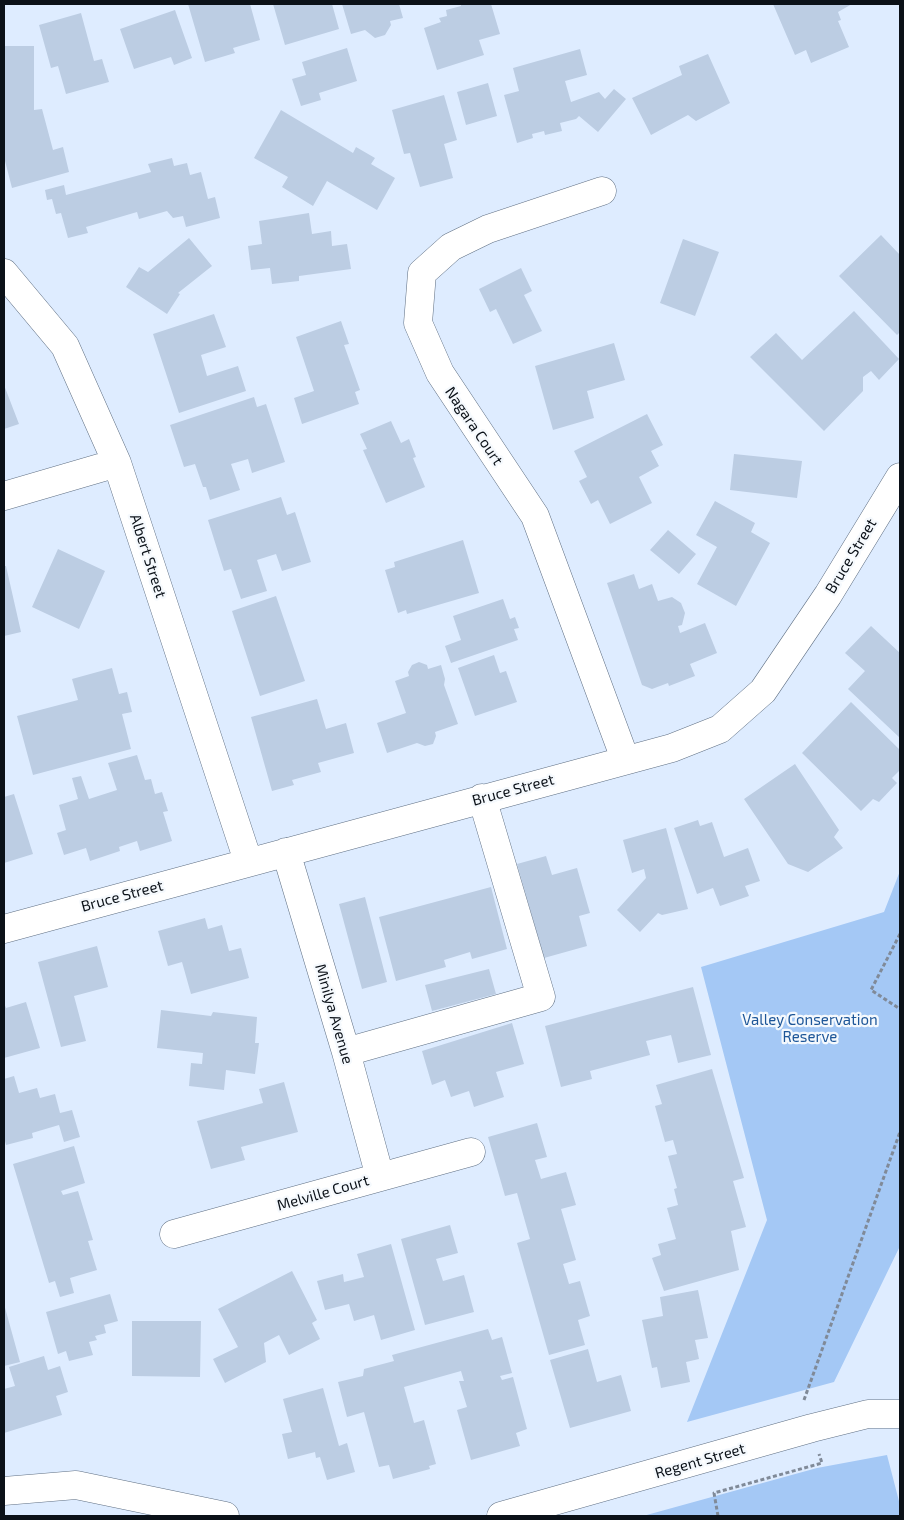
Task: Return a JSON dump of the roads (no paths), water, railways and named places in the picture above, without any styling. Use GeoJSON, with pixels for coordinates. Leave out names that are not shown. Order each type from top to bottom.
{"type":"FeatureCollection","features":[{"type":"Feature","properties":{"kind":"street","name":"Nagara Court"},"geometry":{"type":"LineString","coordinates":[[602,191],[488,229],[451,247],[422,273],[418,323],[440,374],[535,516],[625,759]]}},
{"type":"Feature","properties":{"kind":"street","name":"Albert Street"},"geometry":{"type":"LineString","coordinates":[[4,273],[65,346],[117,463],[248,861]]}},
{"type":"Feature","properties":{"kind":"street"},"geometry":{"type":"LineString","coordinates":[[4,496],[117,463]]}},
{"type":"Feature","properties":{"kind":"street","name":"Bruce Street"},"geometry":{"type":"LineString","coordinates":[[4,929],[248,861],[672,748],[720,729],[763,691],[828,595],[900,477]]}},
{"type":"Feature","properties":{"kind":"street"},"geometry":{"type":"LineString","coordinates":[[346,1052],[541,997],[482,798]]}},
{"type":"Feature","properties":{"kind":"street","name":"Minilya Avenue"},"geometry":{"type":"LineString","coordinates":[[286,852],[346,1052],[380,1177]]}},
{"type":"Feature","properties":{"kind":"street","name":"Melville Court"},"geometry":{"type":"LineString","coordinates":[[174,1234],[471,1152]]}},
{"type":"Feature","properties":{"kind":"street","name":"Regent Street"},"geometry":{"type":"LineString","coordinates":[[501,1516],[812,1428],[868,1414],[900,1414]]}},
{"type":"Feature","properties":{"kind":"street"},"geometry":{"type":"LineString","coordinates":[[4,1492],[76,1485],[225,1516]]}},
{"type":"Feature","properties":{"kind":"park label","name":"Valley Conservation Reserve"},"geometry":{"type":"Point","coordinates":[810,1028]}}]}
